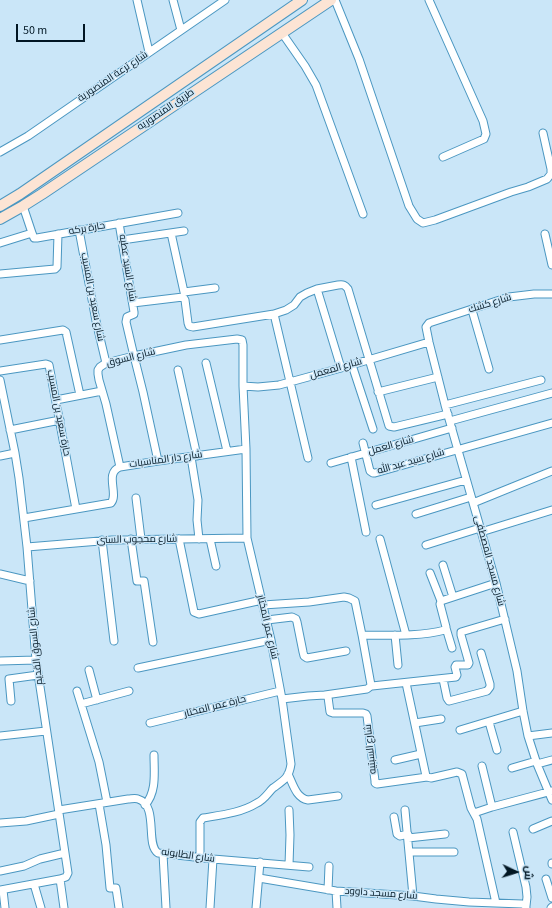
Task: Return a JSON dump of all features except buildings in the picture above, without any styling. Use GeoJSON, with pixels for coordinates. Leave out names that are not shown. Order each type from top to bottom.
{"type":"FeatureCollection","features":[{"type":"Feature","properties":{"kind":"main road","name":"طريق المنصوريه"},"geometry":{"type":"LineString","coordinates":[[0,206],[20,194],[302,0]]}},
{"type":"Feature","properties":{"kind":"main road","name":"طريق المنصوريه"},"geometry":{"type":"LineString","coordinates":[[0,219],[23,206],[331,0]]}},
{"type":"Feature","properties":{"kind":"street"},"geometry":{"type":"LineString","coordinates":[[137,0],[150,52]]}},
{"type":"Feature","properties":{"kind":"street"},"geometry":{"type":"LineString","coordinates":[[173,0],[181,30]]}},
{"type":"Feature","properties":{"kind":"street","name":"شارع ترعة المنصورية"},"geometry":{"type":"LineString","coordinates":[[0,152],[28,136],[225,0]]}},
{"type":"Feature","properties":{"kind":"street"},"geometry":{"type":"LineString","coordinates":[[335,0],[359,59],[409,206],[417,219],[423,223],[548,179],[551,174],[551,169],[544,133]]}},
{"type":"Feature","properties":{"kind":"street"},"geometry":{"type":"LineString","coordinates":[[429,0],[483,121],[486,134],[484,139],[443,157]]}},
{"type":"Feature","properties":{"kind":"street"},"geometry":{"type":"LineString","coordinates":[[282,33],[316,85],[363,214]]}},
{"type":"Feature","properties":{"kind":"street"},"geometry":{"type":"LineString","coordinates":[[23,206],[32,233]]}},
{"type":"Feature","properties":{"kind":"street","name":"حارة بركه"},"geometry":{"type":"LineString","coordinates":[[0,243],[32,233],[34,238],[37,238],[178,213]]}},
{"type":"Feature","properties":{"kind":"street","name":"شارع السيد عطيه"},"geometry":{"type":"LineString","coordinates":[[120,223],[133,303],[134,313],[127,317],[126,322],[134,356]]}},
{"type":"Feature","properties":{"kind":"street","name":"شارع سعيد بن المسيب"},"geometry":{"type":"LineString","coordinates":[[79,230],[96,321],[106,363]]}},
{"type":"Feature","properties":{"kind":"street"},"geometry":{"type":"LineString","coordinates":[[122,240],[184,231]]}},
{"type":"Feature","properties":{"kind":"street"},"geometry":{"type":"LineString","coordinates":[[171,233],[184,292],[215,288]]}},
{"type":"Feature","properties":{"kind":"street"},"geometry":{"type":"LineString","coordinates":[[0,274],[57,268],[58,234]]}},
{"type":"Feature","properties":{"kind":"street"},"geometry":{"type":"LineString","coordinates":[[545,234],[552,265]]}},
{"type":"Feature","properties":{"kind":"street"},"geometry":{"type":"LineString","coordinates":[[133,303],[183,297],[185,300],[188,323],[189,326],[193,327],[274,314],[286,310],[294,305],[300,297],[307,293],[317,289],[342,284],[348,289],[378,392],[390,427],[450,421],[552,393]]}},
{"type":"Feature","properties":{"kind":"street"},"geometry":{"type":"LineString","coordinates":[[317,289],[341,368]]}},
{"type":"Feature","properties":{"kind":"street","name":"شارع كشك"},"geometry":{"type":"LineString","coordinates":[[429,323],[509,297],[534,294],[552,294]]}},
{"type":"Feature","properties":{"kind":"street"},"geometry":{"type":"LineString","coordinates":[[472,310],[489,369]]}},
{"type":"Feature","properties":{"kind":"street"},"geometry":{"type":"LineString","coordinates":[[274,314],[308,458]]}},
{"type":"Feature","properties":{"kind":"street","name":"شارع مسجد المصطفى"},"geometry":{"type":"LineString","coordinates":[[429,323],[426,327],[445,405],[496,583],[505,620],[517,671],[522,711],[528,736],[537,763],[550,791],[552,800]]}},
{"type":"Feature","properties":{"kind":"street"},"geometry":{"type":"LineString","coordinates":[[0,340],[63,330],[65,331],[80,395]]}},
{"type":"Feature","properties":{"kind":"street","name":"شارع السوق"},"geometry":{"type":"LineString","coordinates":[[120,467],[98,374],[100,367],[106,363],[186,345],[237,339],[242,340]]}},
{"type":"Feature","properties":{"kind":"street","name":"شارع عمر المختار"},"geometry":{"type":"LineString","coordinates":[[242,340],[246,449],[247,538],[267,620],[282,700],[291,764],[288,774]]}},
{"type":"Feature","properties":{"kind":"street","name":"شارع المعمل"},"geometry":{"type":"LineString","coordinates":[[243,386],[279,385],[429,342]]}},
{"type":"Feature","properties":{"kind":"street"},"geometry":{"type":"LineString","coordinates":[[134,356],[158,461]]}},
{"type":"Feature","properties":{"kind":"street"},"geometry":{"type":"LineString","coordinates":[[206,363],[227,451]]}},
{"type":"Feature","properties":{"kind":"street","name":"حارة سعيد بن المسيب"},"geometry":{"type":"LineString","coordinates":[[0,371],[49,364],[76,509]]}},
{"type":"Feature","properties":{"kind":"street"},"geometry":{"type":"LineString","coordinates":[[352,365],[373,429]]}},
{"type":"Feature","properties":{"kind":"street"},"geometry":{"type":"LineString","coordinates":[[178,370],[194,456],[198,500],[197,520],[199,539]]}},
{"type":"Feature","properties":{"kind":"street"},"geometry":{"type":"LineString","coordinates":[[378,392],[438,377]]}},
{"type":"Feature","properties":{"kind":"street","name":"شارع السوق القديم"},"geometry":{"type":"LineString","coordinates":[[0,380],[15,453],[24,518],[36,660],[68,873],[66,877],[60,879]]}},
{"type":"Feature","properties":{"kind":"street"},"geometry":{"type":"LineString","coordinates":[[445,405],[541,380]]}},
{"type":"Feature","properties":{"kind":"street"},"geometry":{"type":"LineString","coordinates":[[56,400],[102,391]]}},
{"type":"Feature","properties":{"kind":"street"},"geometry":{"type":"LineString","coordinates":[[10,430],[60,420]]}},
{"type":"Feature","properties":{"kind":"street","name":"شارع العمل"},"geometry":{"type":"LineString","coordinates":[[331,463],[366,453],[450,421]]}},
{"type":"Feature","properties":{"kind":"street"},"geometry":{"type":"LineString","coordinates":[[458,449],[552,423]]}},
{"type":"Feature","properties":{"kind":"street","name":"شارع سيد عبد الله"},"geometry":{"type":"LineString","coordinates":[[363,443],[370,471],[373,473],[458,449]]}},
{"type":"Feature","properties":{"kind":"street","name":"شارع دار المناسبات"},"geometry":{"type":"LineString","coordinates":[[24,518],[111,503],[113,501],[112,474],[116,468],[246,449]]}},
{"type":"Feature","properties":{"kind":"street"},"geometry":{"type":"LineString","coordinates":[[0,456],[15,453]]}},
{"type":"Feature","properties":{"kind":"street"},"geometry":{"type":"LineString","coordinates":[[351,457],[366,532]]}},
{"type":"Feature","properties":{"kind":"street"},"geometry":{"type":"LineString","coordinates":[[416,514],[472,500],[552,471]]}},
{"type":"Feature","properties":{"kind":"street"},"geometry":{"type":"LineString","coordinates":[[376,505],[466,480]]}},
{"type":"Feature","properties":{"kind":"street"},"geometry":{"type":"LineString","coordinates":[[136,498],[141,539]]}},
{"type":"Feature","properties":{"kind":"street"},"geometry":{"type":"LineString","coordinates":[[426,545],[552,510]]}},
{"type":"Feature","properties":{"kind":"street","name":"شارع محجوب السنى"},"geometry":{"type":"LineString","coordinates":[[27,547],[102,540],[247,538]]}},
{"type":"Feature","properties":{"kind":"street"},"geometry":{"type":"LineString","coordinates":[[131,539],[138,581],[144,581],[153,642]]}},
{"type":"Feature","properties":{"kind":"street"},"geometry":{"type":"LineString","coordinates":[[179,539],[192,605],[195,613],[199,614],[262,602],[309,602],[344,597],[355,601],[371,686]]}},
{"type":"Feature","properties":{"kind":"street"},"geometry":{"type":"LineString","coordinates":[[210,539],[216,566]]}},
{"type":"Feature","properties":{"kind":"street"},"geometry":{"type":"LineString","coordinates":[[380,539],[406,635]]}},
{"type":"Feature","properties":{"kind":"street"},"geometry":{"type":"LineString","coordinates":[[102,540],[114,642]]}},
{"type":"Feature","properties":{"kind":"street"},"geometry":{"type":"LineString","coordinates":[[443,565],[453,597]]}},
{"type":"Feature","properties":{"kind":"street"},"geometry":{"type":"LineString","coordinates":[[430,573],[441,601],[440,604],[452,648]]}},
{"type":"Feature","properties":{"kind":"street"},"geometry":{"type":"LineString","coordinates":[[0,574],[30,581]]}},
{"type":"Feature","properties":{"kind":"street"},"geometry":{"type":"LineString","coordinates":[[441,601],[496,583]]}},
{"type":"Feature","properties":{"kind":"street"},"geometry":{"type":"LineString","coordinates":[[267,620],[292,617],[296,619],[298,622],[304,656],[307,658],[346,651]]}},
{"type":"Feature","properties":{"kind":"street"},"geometry":{"type":"LineString","coordinates":[[282,700],[367,689],[371,686],[456,677],[458,675],[455,668],[456,665],[469,664],[461,632],[505,620]]}},
{"type":"Feature","properties":{"kind":"street"},"geometry":{"type":"LineString","coordinates":[[362,635],[420,634],[443,631],[446,628]]}},
{"type":"Feature","properties":{"kind":"street"},"geometry":{"type":"LineString","coordinates":[[395,635],[398,665]]}},
{"type":"Feature","properties":{"kind":"street"},"geometry":{"type":"LineString","coordinates":[[138,668],[271,640]]}},
{"type":"Feature","properties":{"kind":"street"},"geometry":{"type":"LineString","coordinates":[[443,679],[449,701],[487,691],[490,684],[481,653]]}},
{"type":"Feature","properties":{"kind":"street"},"geometry":{"type":"LineString","coordinates":[[0,661],[36,660]]}},
{"type":"Feature","properties":{"kind":"street"},"geometry":{"type":"LineString","coordinates":[[90,670],[97,700]]}},
{"type":"Feature","properties":{"kind":"street"},"geometry":{"type":"LineString","coordinates":[[11,701],[9,679],[38,675]]}},
{"type":"Feature","properties":{"kind":"street"},"geometry":{"type":"LineString","coordinates":[[406,683],[425,774],[430,778],[458,772],[462,774],[472,808],[477,819],[498,905]]}},
{"type":"Feature","properties":{"kind":"street"},"geometry":{"type":"LineString","coordinates":[[77,691],[99,762],[108,802]]}},
{"type":"Feature","properties":{"kind":"street"},"geometry":{"type":"LineString","coordinates":[[81,704],[129,691]]}},
{"type":"Feature","properties":{"kind":"street","name":"حارة عمر المختار"},"geometry":{"type":"LineString","coordinates":[[150,723],[280,691]]}},
{"type":"Feature","properties":{"kind":"street","name":"شارع السبتيه"},"geometry":{"type":"LineString","coordinates":[[325,695],[328,697],[330,712],[363,713],[367,715],[376,783],[379,784],[427,777]]}},
{"type":"Feature","properties":{"kind":"street"},"geometry":{"type":"LineString","coordinates":[[460,730],[522,711]]}},
{"type":"Feature","properties":{"kind":"street"},"geometry":{"type":"LineString","coordinates":[[415,723],[441,719]]}},
{"type":"Feature","properties":{"kind":"street"},"geometry":{"type":"LineString","coordinates":[[489,722],[497,750]]}},
{"type":"Feature","properties":{"kind":"street"},"geometry":{"type":"LineString","coordinates":[[0,736],[46,731]]}},
{"type":"Feature","properties":{"kind":"street"},"geometry":{"type":"LineString","coordinates":[[528,736],[552,733]]}},
{"type":"Feature","properties":{"kind":"street"},"geometry":{"type":"LineString","coordinates":[[395,760],[421,754]]}},
{"type":"Feature","properties":{"kind":"street"},"geometry":{"type":"LineString","coordinates":[[0,823],[26,821],[59,812],[128,799],[142,801],[145,805],[149,800],[153,789],[154,756]]}},
{"type":"Feature","properties":{"kind":"street"},"geometry":{"type":"LineString","coordinates":[[512,768],[552,760]]}},
{"type":"Feature","properties":{"kind":"street"},"geometry":{"type":"LineString","coordinates":[[482,766],[492,807]]}},
{"type":"Feature","properties":{"kind":"street"},"geometry":{"type":"LineString","coordinates":[[288,774],[297,793],[303,799],[308,800],[338,796]]}},
{"type":"Feature","properties":{"kind":"street"},"geometry":{"type":"LineString","coordinates":[[200,857],[200,822],[203,818],[229,814],[248,808],[262,800],[287,778],[288,774]]}},
{"type":"Feature","properties":{"kind":"street"},"geometry":{"type":"LineString","coordinates":[[474,813],[550,791]]}},
{"type":"Feature","properties":{"kind":"street"},"geometry":{"type":"LineString","coordinates":[[99,804],[106,845],[110,888],[116,888],[119,908]]}},
{"type":"Feature","properties":{"kind":"street","name":"شارع الطابونه"},"geometry":{"type":"LineString","coordinates":[[145,805],[150,814],[154,847],[156,851],[162,854],[309,866]]}},
{"type":"Feature","properties":{"kind":"street"},"geometry":{"type":"LineString","coordinates":[[289,810],[289,865]]}},
{"type":"Feature","properties":{"kind":"street"},"geometry":{"type":"LineString","coordinates":[[405,810],[413,896]]}},
{"type":"Feature","properties":{"kind":"street"},"geometry":{"type":"LineString","coordinates":[[394,817],[397,834],[400,836],[445,834]]}},
{"type":"Feature","properties":{"kind":"street"},"geometry":{"type":"LineString","coordinates":[[533,829],[552,821]]}},
{"type":"Feature","properties":{"kind":"street"},"geometry":{"type":"LineString","coordinates":[[513,832],[527,892],[526,907]]}},
{"type":"Feature","properties":{"kind":"street"},"geometry":{"type":"LineString","coordinates":[[409,852],[454,852]]}},
{"type":"Feature","properties":{"kind":"street"},"geometry":{"type":"LineString","coordinates":[[0,871],[24,866],[40,859],[65,853]]}},
{"type":"Feature","properties":{"kind":"street"},"geometry":{"type":"LineString","coordinates":[[162,854],[166,908]]}},
{"type":"Feature","properties":{"kind":"street"},"geometry":{"type":"LineString","coordinates":[[210,908],[213,859]]}},
{"type":"Feature","properties":{"kind":"street"},"geometry":{"type":"LineString","coordinates":[[256,908],[260,862]]}},
{"type":"Feature","properties":{"kind":"street"},"geometry":{"type":"LineString","coordinates":[[328,890],[329,866]]}},
{"type":"Feature","properties":{"kind":"street","name":"شارع مسجد داوود"},"geometry":{"type":"LineString","coordinates":[[259,878],[336,891],[413,896],[498,905],[522,904],[526,907]]}},
{"type":"Feature","properties":{"kind":"street"},"geometry":{"type":"LineString","coordinates":[[5,908],[1,890],[60,879],[64,908]]}},
{"type":"Feature","properties":{"kind":"street"},"geometry":{"type":"LineString","coordinates":[[546,879],[552,898]]}},
{"type":"Feature","properties":{"kind":"street"},"geometry":{"type":"LineString","coordinates":[[34,884],[41,908]]}},
{"type":"Feature","properties":{"kind":"street"},"geometry":{"type":"LineString","coordinates":[[336,891],[338,908]]}}]}
